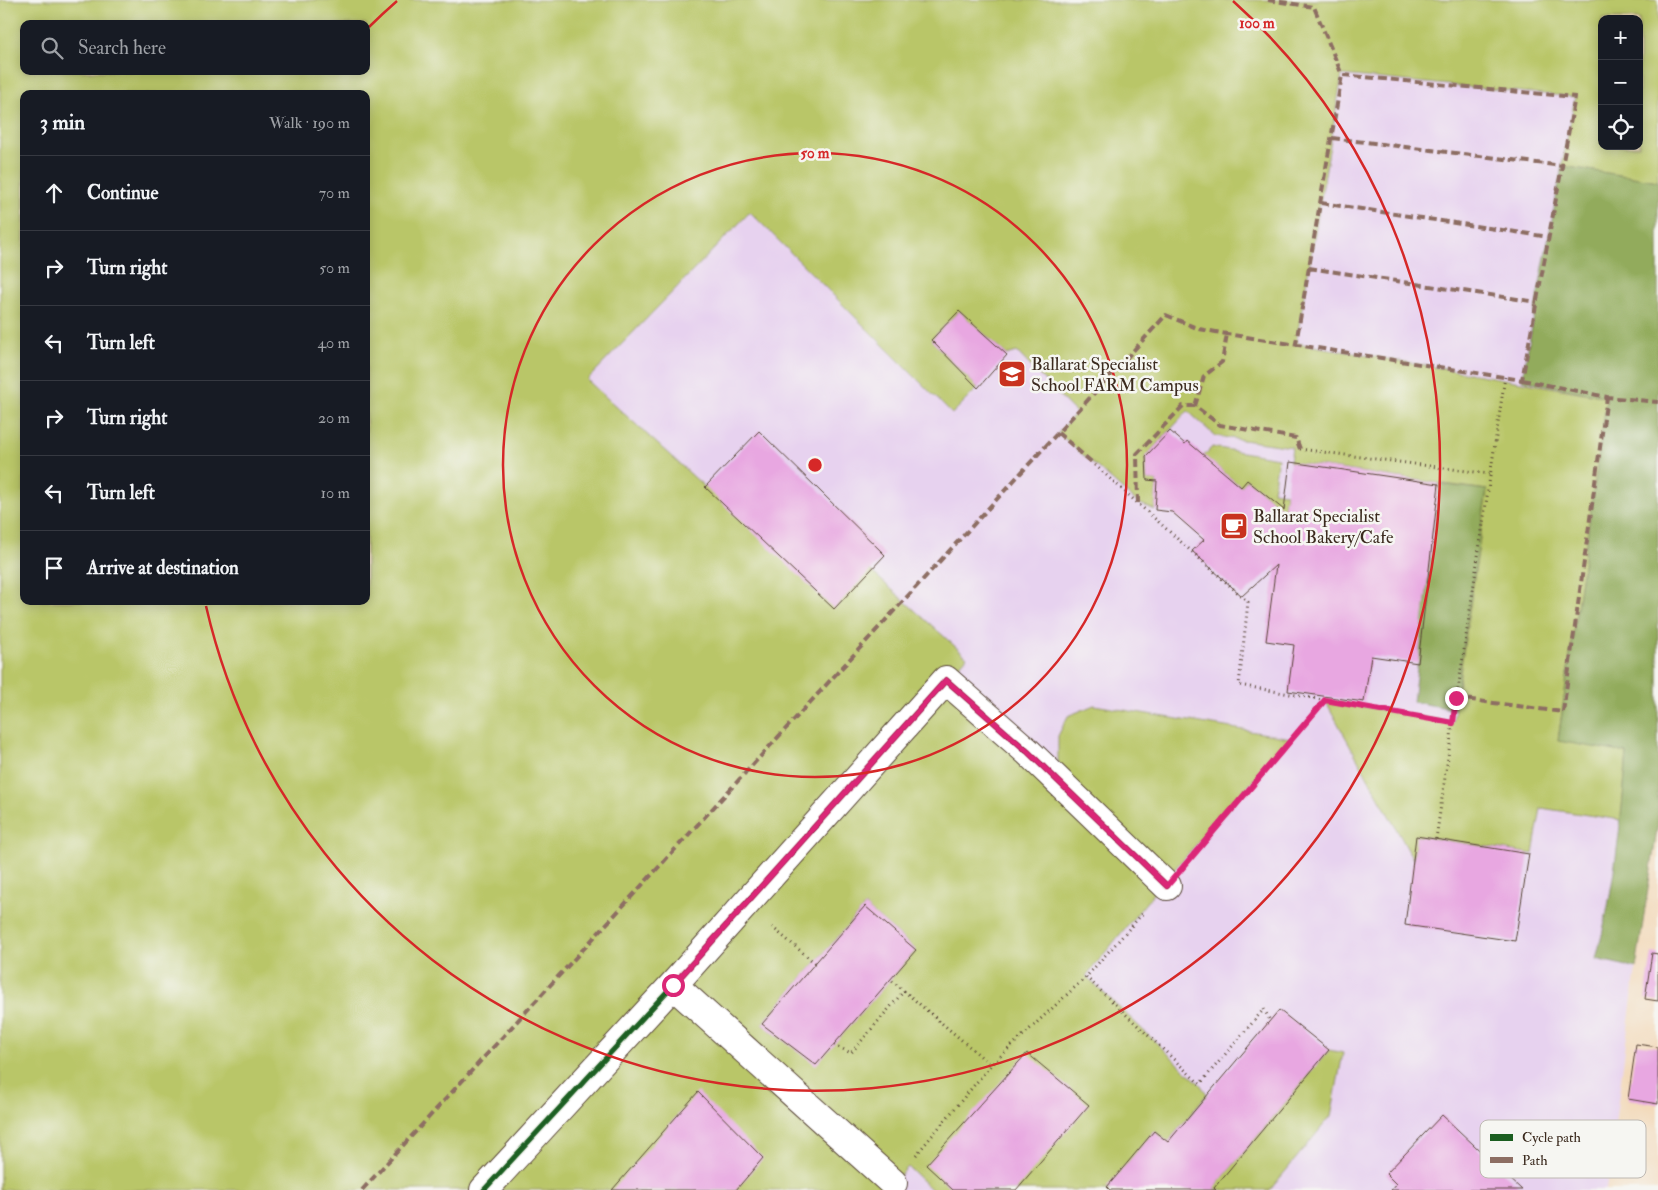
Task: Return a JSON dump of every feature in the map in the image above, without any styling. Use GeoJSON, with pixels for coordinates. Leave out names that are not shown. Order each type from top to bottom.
{"type":"FeatureCollection","features":[{"type":"Feature","properties":{"kind":"street"},"geometry":{"type":"LineString","coordinates":[[484,1190],[673,985],[946,680],[1028,752],[1167,886]]}},
{"type":"Feature","properties":{"kind":"street"},"geometry":{"type":"LineString","coordinates":[[673,985],[893,1183]]}},
{"type":"Feature","properties":{"kind":"path"},"geometry":{"type":"LineString","coordinates":[[1436,839],[1505,377]]}},
{"type":"Feature","properties":{"kind":"path"},"geometry":{"type":"LineString","coordinates":[[1300,449],[1490,474]]}},
{"type":"Feature","properties":{"kind":"path"},"geometry":{"type":"LineString","coordinates":[[1095,465],[1248,602],[1239,685],[1453,723]]}},
{"type":"Feature","properties":{"kind":"path"},"geometry":{"type":"LineString","coordinates":[[893,1183],[991,1065],[1086,976],[1167,886],[1325,700]]}},
{"type":"Feature","properties":{"kind":"path"},"geometry":{"type":"LineString","coordinates":[[745,904],[815,963]]}},
{"type":"Feature","properties":{"kind":"path"},"geometry":{"type":"LineString","coordinates":[[1086,976],[1200,1084],[1264,1009],[1270,1021]]}},
{"type":"Feature","properties":{"kind":"path"},"geometry":{"type":"LineString","coordinates":[[890,979],[991,1065]]}},
{"type":"Feature","properties":{"kind":"path"},"geometry":{"type":"LineString","coordinates":[[834,1044],[850,1053],[904,991]]}},
{"type":"Feature","properties":{"kind":"shaded area","name":"Ballarat Specialist School FARM Campus"},"geometry":{"type":"Polygon","coordinates":[[[0,0],[1598,76],[1598,150],[1643,150],[1643,135],[1658,94],[1658,823],[1615,1120],[1480,1120],[1480,1178],[1608,1178],[1606,1190],[0,1190],[0,0]]]}},
{"type":"Feature","properties":{"kind":"green space","name":"Ballarat Specialist School FARM Campus"},"geometry":{"type":"Polygon","coordinates":[[[0,0],[1658,0],[1658,181],[1562,166],[1575,97],[1342,75],[1296,343],[1607,397],[1558,740],[1627,753],[1621,820],[1541,808],[1533,854],[1417,836],[1413,859],[1325,700],[1453,722],[1487,490],[1290,462],[1292,447],[1215,436],[1188,411],[1146,456],[1147,480],[1157,481],[1155,510],[1138,503],[1058,433],[1076,413],[1017,352],[1007,355],[959,311],[931,340],[978,388],[952,414],[750,212],[587,380],[705,487],[870,570],[967,657],[946,680],[1079,802],[1058,761],[1058,736],[1068,716],[1094,705],[1291,738],[1163,882],[1086,976],[1200,1084],[1207,1094],[1168,1142],[1154,1131],[1108,1187],[1110,1190],[932,1190],[908,1167],[886,1190],[0,1190],[0,0]],[[865,906],[762,1024],[816,1064],[916,950],[865,906]]]}},
{"type":"Feature","properties":{"kind":"green space"},"geometry":{"type":"Polygon","coordinates":[[[1562,166],[1658,181],[1658,823],[1636,968],[1596,959],[1612,883],[1627,753],[1558,741],[1607,397],[1522,380],[1562,166]]]}},
{"type":"Feature","properties":{"kind":"green space"},"geometry":{"type":"Polygon","coordinates":[[[1212,447],[1278,458],[1273,491],[1286,493],[1284,510],[1247,480],[1241,487],[1204,456],[1212,447]]]}},
{"type":"Feature","properties":{"kind":"green space"},"geometry":{"type":"Polygon","coordinates":[[[1439,484],[1487,490],[1454,709],[1413,702],[1439,484]]]}},
{"type":"Feature","properties":{"kind":"green space"},"geometry":{"type":"Polygon","coordinates":[[[1329,1050],[1343,1053],[1331,1116],[1270,1190],[1216,1190],[1214,1188],[1329,1050]]]}},
{"type":"Feature","properties":{"kind":"building"},"geometry":{"type":"Polygon","coordinates":[[[959,311],[1007,355],[978,388],[931,340],[959,311]]]}},
{"type":"Feature","properties":{"kind":"building"},"geometry":{"type":"Polygon","coordinates":[[[759,431],[885,555],[834,609],[705,487],[759,431]]]}},
{"type":"Feature","properties":{"kind":"building"},"geometry":{"type":"Polygon","coordinates":[[[1170,431],[1185,444],[1187,441],[1241,487],[1247,480],[1284,510],[1290,462],[1439,484],[1418,663],[1371,656],[1364,702],[1288,691],[1294,645],[1266,641],[1276,565],[1242,596],[1192,551],[1204,540],[1172,512],[1155,510],[1157,481],[1147,480],[1146,456],[1170,431]]]}},
{"type":"Feature","properties":{"kind":"building"},"geometry":{"type":"Polygon","coordinates":[[[1416,836],[1529,854],[1515,941],[1405,925],[1416,836]]]}},
{"type":"Feature","properties":{"kind":"building"},"geometry":{"type":"Polygon","coordinates":[[[865,906],[916,950],[816,1065],[762,1024],[865,906]]]}},
{"type":"Feature","properties":{"kind":"building"},"geometry":{"type":"Polygon","coordinates":[[[1652,953],[1658,954],[1658,1001],[1645,999],[1652,953]]]}},
{"type":"Feature","properties":{"kind":"building"},"geometry":{"type":"Polygon","coordinates":[[[1279,1010],[1329,1050],[1214,1188],[1216,1190],[1110,1190],[1107,1187],[1154,1131],[1168,1142],[1279,1010]]]}},
{"type":"Feature","properties":{"kind":"building"},"geometry":{"type":"Polygon","coordinates":[[[1636,1044],[1658,1047],[1658,1104],[1628,1099],[1636,1044]]]}},
{"type":"Feature","properties":{"kind":"building"},"geometry":{"type":"Polygon","coordinates":[[[1027,1053],[1089,1105],[1016,1190],[953,1190],[926,1165],[1027,1053]]]}},
{"type":"Feature","properties":{"kind":"building"},"geometry":{"type":"Polygon","coordinates":[[[698,1092],[763,1158],[736,1190],[612,1190],[698,1092]]]}},
{"type":"Feature","properties":{"kind":"building"},"geometry":{"type":"Polygon","coordinates":[[[1442,1115],[1480,1151],[1480,1178],[1509,1178],[1522,1190],[1391,1190],[1396,1184],[1386,1174],[1442,1115]]]}},
{"type":"Feature","properties":{"kind":"marked path"},"geometry":{"type":"LineString","coordinates":[[1268,0],[1314,7],[1342,75]]}},
{"type":"Feature","properties":{"kind":"marked path"},"geometry":{"type":"LineString","coordinates":[[362,1190],[1166,315],[1199,329],[1522,380],[1575,97],[1342,75],[1296,343]]}},
{"type":"Feature","properties":{"kind":"marked path"},"geometry":{"type":"LineString","coordinates":[[1332,138],[1562,166]]}},
{"type":"Feature","properties":{"kind":"marked path"},"geometry":{"type":"LineString","coordinates":[[1321,203],[1549,237]]}},
{"type":"Feature","properties":{"kind":"marked path"},"geometry":{"type":"LineString","coordinates":[[1309,268],[1537,302]]}},
{"type":"Feature","properties":{"kind":"marked path"},"geometry":{"type":"LineString","coordinates":[[1195,406],[1204,376],[1222,362],[1227,334]]}},
{"type":"Feature","properties":{"kind":"marked path"},"geometry":{"type":"LineString","coordinates":[[1522,380],[1607,397],[1658,402]]}},
{"type":"Feature","properties":{"kind":"marked path"},"geometry":{"type":"LineString","coordinates":[[1456,698],[1563,712],[1607,397]]}},
{"type":"Feature","properties":{"kind":"marked path"},"geometry":{"type":"LineString","coordinates":[[1138,503],[1137,454],[1183,406],[1195,406],[1220,425],[1296,438],[1300,449]]}},
{"type":"Feature","properties":{"kind":"marked path"},"geometry":{"type":"LineString","coordinates":[[1058,433],[1095,465]]}},
{"type":"Feature","properties":{"kind":"cycle path"},"geometry":{"type":"LineString","coordinates":[[484,1190],[673,985],[946,680],[1028,752],[1167,886]]}},
{"type":"Feature","properties":{"kind":"place","name":"Ballarat Specialist School FARM Campus"},"geometry":{"type":"Point","coordinates":[1012,374]}},
{"type":"Feature","properties":{"kind":"place","name":"Ballarat Specialist School Bakery/Cafe"},"geometry":{"type":"Point","coordinates":[1234,526]}},
{"type":"Feature","properties":{"kind":"route"},"geometry":{"type":"LineString","coordinates":[[673,985],[946,680],[1028,752],[1167,886],[1325,700],[1453,723],[1456,698]]}}]}
